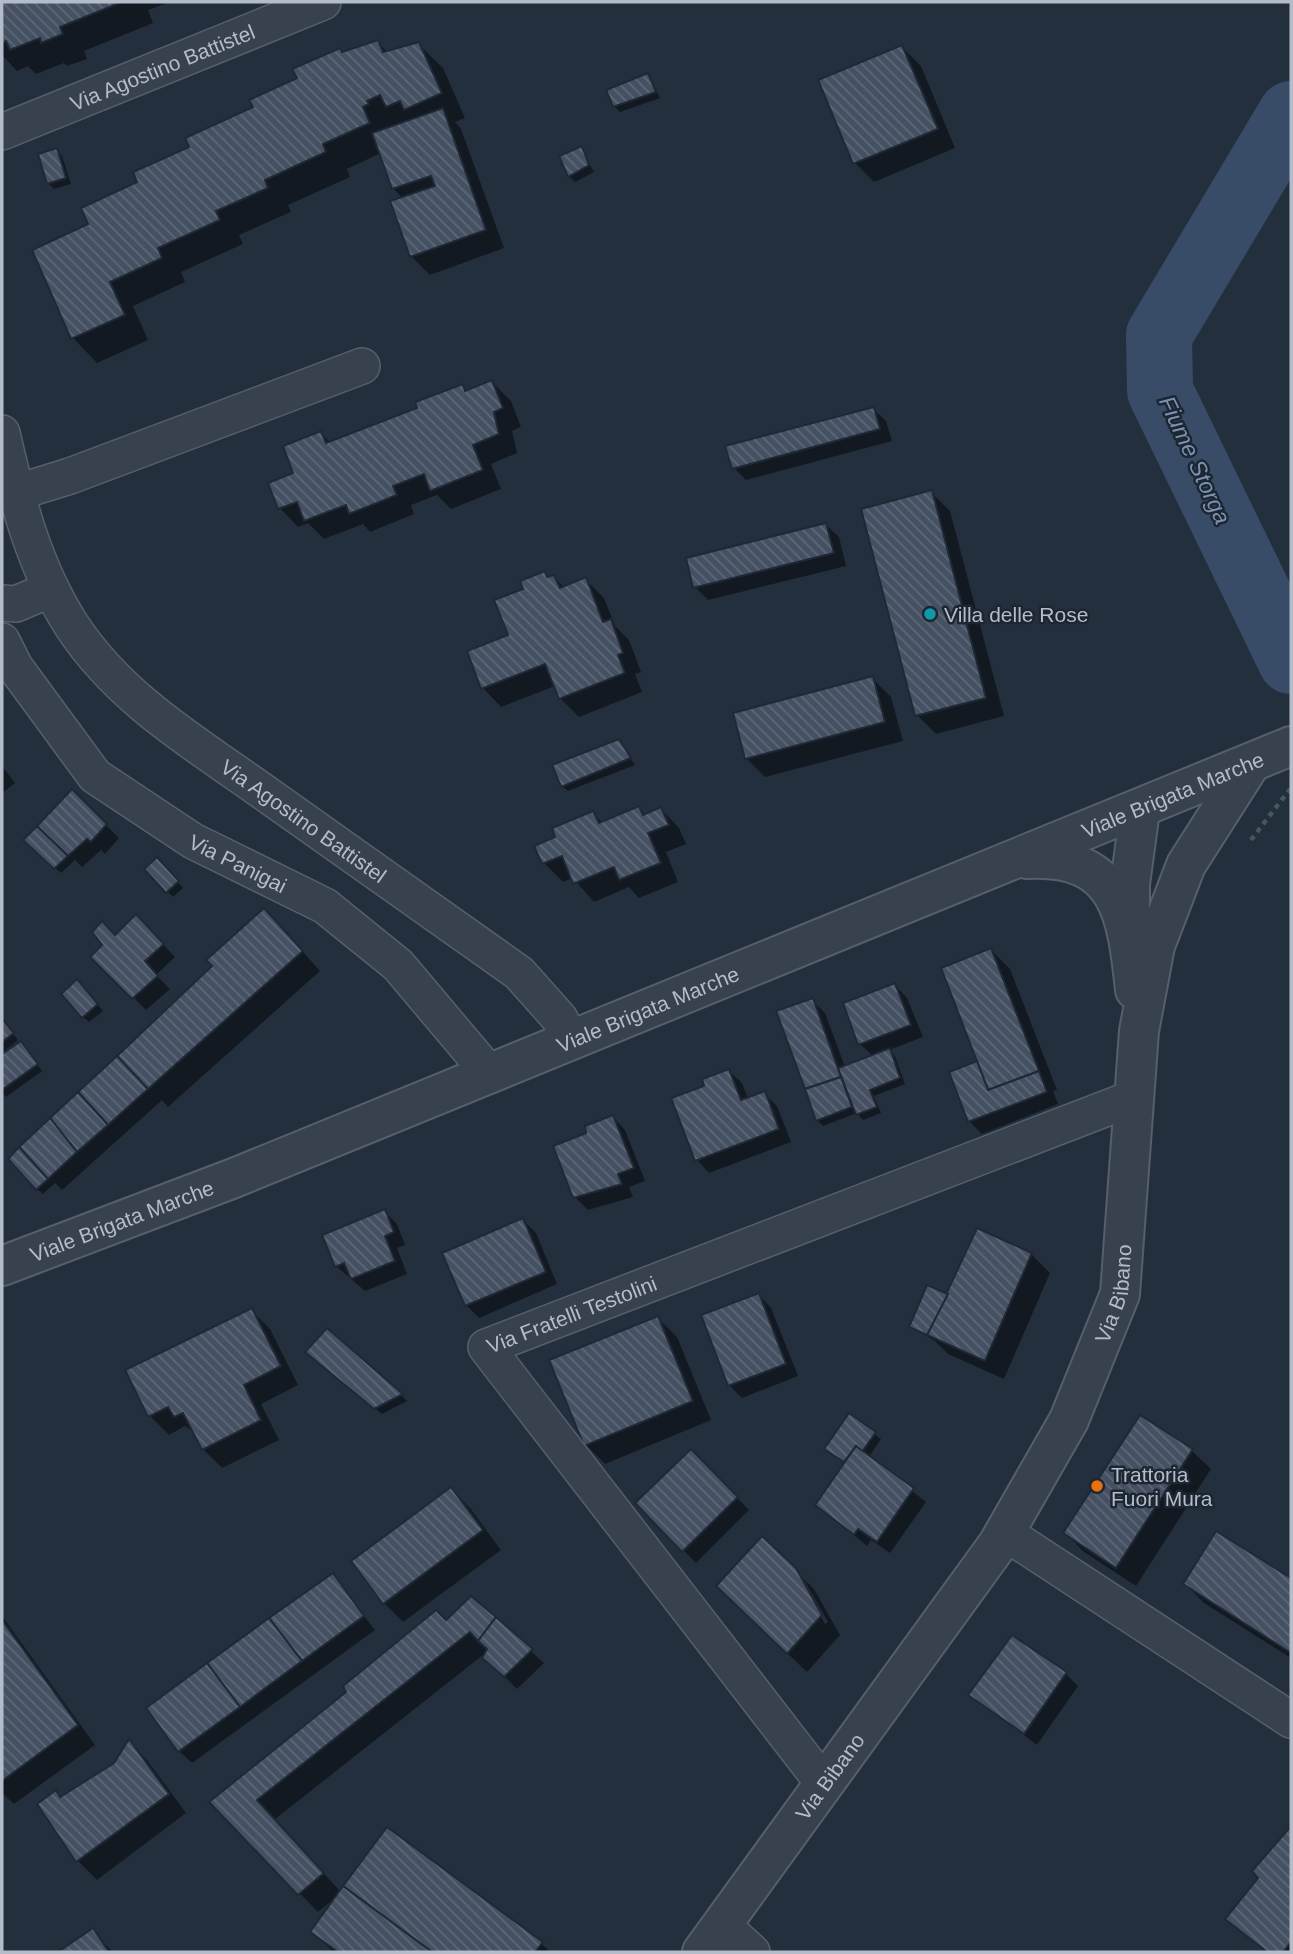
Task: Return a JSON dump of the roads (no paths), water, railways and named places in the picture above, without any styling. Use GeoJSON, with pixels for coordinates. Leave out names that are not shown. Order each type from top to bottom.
{"type":"FeatureCollection","features":[{"type":"Feature","properties":{"kind":"street","name":"Via Agostino Battistel"},"geometry":{"type":"LineString","coordinates":[[2,132],[323,2]]}},
{"type":"Feature","properties":{"kind":"street"},"geometry":{"type":"LineString","coordinates":[[15,493],[70,476],[362,366]]}},
{"type":"Feature","properties":{"kind":"street","name":"Via Agostino Battistel"},"geometry":{"type":"LineString","coordinates":[[2,433],[15,493],[32,546],[51,589],[72,626],[100,663],[160,720],[519,973],[560,1018],[570,1040]]}},
{"type":"Feature","properties":{"kind":"street"},"geometry":{"type":"LineString","coordinates":[[2,603],[16,604],[51,589]]}},
{"type":"Feature","properties":{"kind":"street","name":"Via Panigai"},"geometry":{"type":"LineString","coordinates":[[2,641],[15,667],[95,776],[193,841],[325,906],[398,965],[489,1073]]}},
{"type":"Feature","properties":{"kind":"street","name":"Viale Brigata Marche"},"geometry":{"type":"LineString","coordinates":[[2,1266],[234,1178],[1291,746]]}},
{"type":"Feature","properties":{"kind":"street","name":"Via Bibano"},"geometry":{"type":"LineString","coordinates":[[712,1939],[1004,1532],[1069,1420],[1120,1294],[1139,1031],[1155,946],[1186,865],[1251,763]]}},
{"type":"Feature","properties":{"kind":"street"},"geometry":{"type":"LineString","coordinates":[[1130,943],[1130,884],[1147,807],[1178,832],[1186,865]]}},
{"type":"Feature","properties":{"kind":"street","name":"Via Bibano"},"geometry":{"type":"LineString","coordinates":[[1019,859],[1053,858],[1083,867],[1108,886],[1123,910],[1130,943],[1139,1031]]}},
{"type":"Feature","properties":{"kind":"street","name":"Via Fratelli Testolini"},"geometry":{"type":"LineString","coordinates":[[824,1784],[486,1347],[1133,1098]]}},
{"type":"Feature","properties":{"kind":"street"},"geometry":{"type":"LineString","coordinates":[[1004,1532],[1291,1720]]}},
{"type":"Feature","properties":{"kind":"street"},"geometry":{"type":"LineString","coordinates":[[712,1939],[752,1952]]}},
{"type":"Feature","properties":{"kind":"waterway","name":"Fiume Storga"},"geometry":{"type":"LineString","coordinates":[[1291,114],[1159,335],[1160,391],[1291,661]]}},
{"type":"Feature","properties":{"kind":"place","name":"Villa delle Rose"},"geometry":{"type":"Point","coordinates":[930,614]}},
{"type":"Feature","properties":{"kind":"place","name":"Trattoria Fuori Mura"},"geometry":{"type":"Point","coordinates":[1097,1486]}}]}
